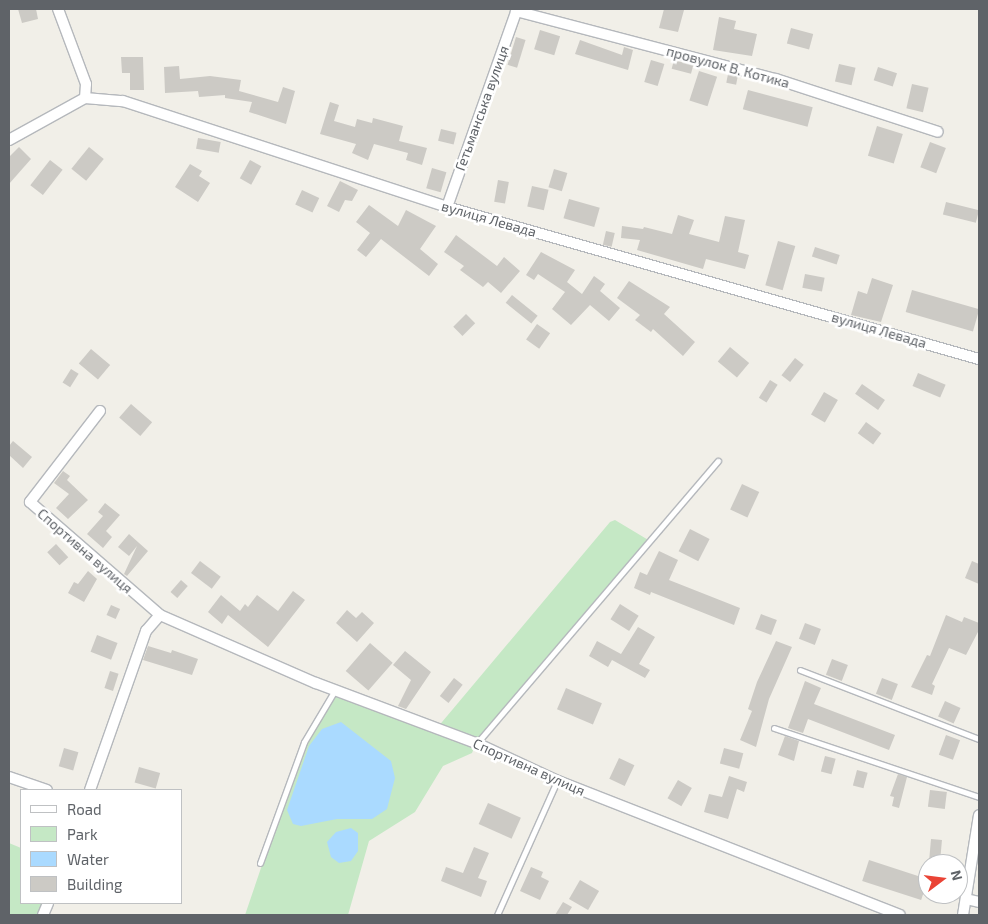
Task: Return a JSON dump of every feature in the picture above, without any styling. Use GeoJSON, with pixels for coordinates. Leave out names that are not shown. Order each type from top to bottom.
{"type":"FeatureCollection","features":[{"type":"Feature","properties":{"kind":"street"},"geometry":{"type":"LineString","coordinates":[[9,140],[85,98],[86,84],[58,9]]}},
{"type":"Feature","properties":{"kind":"street","name":"провулок В. Котика"},"geometry":{"type":"LineString","coordinates":[[517,10],[776,79],[938,132]]}},
{"type":"Feature","properties":{"kind":"street","name":"Гетьманська вулиця"},"geometry":{"type":"LineString","coordinates":[[447,207],[517,10]]}},
{"type":"Feature","properties":{"kind":"street","name":"вулиця Левада"},"geometry":{"type":"LineString","coordinates":[[85,98],[123,101],[447,207],[979,359]]}},
{"type":"Feature","properties":{"kind":"street","name":"Спортивна вулиця"},"geometry":{"type":"LineString","coordinates":[[100,411],[30,502],[160,615],[335,690],[476,743],[558,780],[900,915]]}},
{"type":"Feature","properties":{"kind":"street"},"geometry":{"type":"LineString","coordinates":[[90,789],[146,631],[160,615]]}},
{"type":"Feature","properties":{"kind":"street"},"geometry":{"type":"LineString","coordinates":[[9,777],[44,789]]}},
{"type":"Feature","properties":{"kind":"street"},"geometry":{"type":"LineString","coordinates":[[968,886],[979,815]]}},
{"type":"Feature","properties":{"kind":"lane"},"geometry":{"type":"LineString","coordinates":[[476,743],[718,461]]}},
{"type":"Feature","properties":{"kind":"lane"},"geometry":{"type":"LineString","coordinates":[[800,670],[979,739]]}},
{"type":"Feature","properties":{"kind":"lane"},"geometry":{"type":"LineString","coordinates":[[260,863],[304,742],[335,690]]}},
{"type":"Feature","properties":{"kind":"lane"},"geometry":{"type":"LineString","coordinates":[[774,728],[979,797]]}},
{"type":"Feature","properties":{"kind":"lane"},"geometry":{"type":"LineString","coordinates":[[498,915],[558,780]]}},
{"type":"Feature","properties":{"kind":"green space"},"geometry":{"type":"Polygon","coordinates":[[[615,520],[650,541],[476,743],[472,753],[443,766],[415,812],[369,841],[348,915],[245,915],[304,742],[335,690],[437,728],[610,522],[615,520]]]}},
{"type":"Feature","properties":{"kind":"green space"},"geometry":{"type":"Polygon","coordinates":[[[9,843],[20,848],[20,904],[48,904],[43,915],[9,915],[9,843]]]}},
{"type":"Feature","properties":{"kind":"water"},"geometry":{"type":"Polygon","coordinates":[[[341,722],[391,761],[395,778],[387,809],[372,819],[337,819],[301,826],[293,824],[287,810],[309,746],[322,729],[341,722]]]}},
{"type":"Feature","properties":{"kind":"water"},"geometry":{"type":"Polygon","coordinates":[[[351,828],[358,833],[358,851],[351,861],[339,863],[331,857],[327,842],[336,832],[351,828]]]}},
{"type":"Feature","properties":{"kind":"building"},"geometry":{"type":"Polygon","coordinates":[[[18,9],[36,9],[38,19],[22,23],[18,9]]]}},
{"type":"Feature","properties":{"kind":"building"},"geometry":{"type":"Polygon","coordinates":[[[664,9],[684,10],[678,32],[659,28],[664,9]]]}},
{"type":"Feature","properties":{"kind":"building"},"geometry":{"type":"Polygon","coordinates":[[[719,17],[736,21],[734,29],[757,34],[752,56],[713,50],[719,17]]]}},
{"type":"Feature","properties":{"kind":"building"},"geometry":{"type":"Polygon","coordinates":[[[791,28],[813,34],[809,49],[787,43],[791,28]]]}},
{"type":"Feature","properties":{"kind":"building"},"geometry":{"type":"Polygon","coordinates":[[[540,30],[560,36],[554,55],[534,49],[540,30]]]}},
{"type":"Feature","properties":{"kind":"building"},"geometry":{"type":"Polygon","coordinates":[[[516,37],[526,40],[517,68],[508,65],[516,37]]]}},
{"type":"Feature","properties":{"kind":"building"},"geometry":{"type":"Polygon","coordinates":[[[580,40],[622,55],[624,47],[633,50],[628,70],[575,54],[580,40]]]}},
{"type":"Feature","properties":{"kind":"building"},"geometry":{"type":"Polygon","coordinates":[[[121,57],[143,57],[144,90],[130,90],[130,73],[122,73],[121,57]]]}},
{"type":"Feature","properties":{"kind":"building"},"geometry":{"type":"Polygon","coordinates":[[[651,60],[664,64],[658,86],[644,82],[651,60]]]}},
{"type":"Feature","properties":{"kind":"building"},"geometry":{"type":"Polygon","coordinates":[[[674,60],[693,65],[691,74],[672,69],[674,60]]]}},
{"type":"Feature","properties":{"kind":"building"},"geometry":{"type":"Polygon","coordinates":[[[839,64],[856,68],[852,85],[835,82],[839,64]]]}},
{"type":"Feature","properties":{"kind":"building"},"geometry":{"type":"Polygon","coordinates":[[[179,66],[180,79],[210,76],[241,80],[239,91],[278,102],[283,87],[295,91],[286,124],[249,112],[252,102],[225,98],[225,95],[199,97],[198,91],[165,93],[164,67],[179,66]]]}},
{"type":"Feature","properties":{"kind":"building"},"geometry":{"type":"Polygon","coordinates":[[[878,67],[897,73],[893,86],[874,80],[878,67]]]}},
{"type":"Feature","properties":{"kind":"building"},"geometry":{"type":"Polygon","coordinates":[[[699,71],[717,77],[707,106],[689,100],[699,71]]]}},
{"type":"Feature","properties":{"kind":"building"},"geometry":{"type":"Polygon","coordinates":[[[728,74],[738,76],[736,85],[726,83],[728,74]]]}},
{"type":"Feature","properties":{"kind":"building"},"geometry":{"type":"Polygon","coordinates":[[[912,84],[929,88],[923,112],[906,108],[912,84]]]}},
{"type":"Feature","properties":{"kind":"building"},"geometry":{"type":"Polygon","coordinates":[[[748,90],[813,107],[808,127],[743,109],[748,90]]]}},
{"type":"Feature","properties":{"kind":"building"},"geometry":{"type":"Polygon","coordinates":[[[330,102],[339,105],[334,121],[355,127],[357,119],[372,123],[373,118],[403,126],[399,141],[427,148],[422,165],[406,160],[408,153],[374,144],[368,160],[352,153],[356,144],[320,134],[330,102]]]}},
{"type":"Feature","properties":{"kind":"building"},"geometry":{"type":"Polygon","coordinates":[[[877,126],[903,134],[894,164],[868,156],[877,126]]]}},
{"type":"Feature","properties":{"kind":"building"},"geometry":{"type":"Polygon","coordinates":[[[441,129],[457,133],[454,145],[438,141],[441,129]]]}},
{"type":"Feature","properties":{"kind":"building"},"geometry":{"type":"Polygon","coordinates":[[[198,138],[221,142],[219,153],[196,149],[198,138]]]}},
{"type":"Feature","properties":{"kind":"building"},"geometry":{"type":"Polygon","coordinates":[[[930,142],[946,148],[936,173],[920,167],[930,142]]]}},
{"type":"Feature","properties":{"kind":"building"},"geometry":{"type":"Polygon","coordinates":[[[19,147],[31,159],[9,184],[9,157],[19,147]]]}},
{"type":"Feature","properties":{"kind":"building"},"geometry":{"type":"Polygon","coordinates":[[[89,147],[104,159],[86,181],[71,169],[89,147]]]}},
{"type":"Feature","properties":{"kind":"building"},"geometry":{"type":"Polygon","coordinates":[[[50,160],[63,170],[43,195],[30,185],[50,160]]]}},
{"type":"Feature","properties":{"kind":"building"},"geometry":{"type":"Polygon","coordinates":[[[250,160],[261,166],[251,185],[240,178],[250,160]]]}},
{"type":"Feature","properties":{"kind":"building"},"geometry":{"type":"Polygon","coordinates":[[[190,164],[202,171],[199,176],[210,183],[198,202],[175,187],[190,164]]]}},
{"type":"Feature","properties":{"kind":"building"},"geometry":{"type":"Polygon","coordinates":[[[432,168],[446,172],[441,192],[426,188],[432,168]]]}},
{"type":"Feature","properties":{"kind":"building"},"geometry":{"type":"Polygon","coordinates":[[[554,169],[567,173],[562,191],[548,187],[554,169]]]}},
{"type":"Feature","properties":{"kind":"building"},"geometry":{"type":"Polygon","coordinates":[[[498,180],[509,182],[505,204],[494,202],[498,180]]]}},
{"type":"Feature","properties":{"kind":"building"},"geometry":{"type":"Polygon","coordinates":[[[340,181],[358,190],[352,201],[345,200],[339,212],[327,206],[340,181]]]}},
{"type":"Feature","properties":{"kind":"building"},"geometry":{"type":"Polygon","coordinates":[[[532,186],[549,190],[544,210],[527,206],[532,186]]]}},
{"type":"Feature","properties":{"kind":"building"},"geometry":{"type":"Polygon","coordinates":[[[302,190],[319,198],[312,213],[295,205],[302,190]]]}},
{"type":"Feature","properties":{"kind":"building"},"geometry":{"type":"Polygon","coordinates":[[[569,199],[600,208],[594,227],[563,218],[569,199]]]}},
{"type":"Feature","properties":{"kind":"building"},"geometry":{"type":"Polygon","coordinates":[[[946,202],[979,210],[976,223],[943,215],[946,202]]]}},
{"type":"Feature","properties":{"kind":"building"},"geometry":{"type":"Polygon","coordinates":[[[369,205],[398,226],[406,210],[436,226],[420,249],[438,264],[429,276],[381,239],[366,257],[357,250],[370,233],[356,222],[369,205]]]}},
{"type":"Feature","properties":{"kind":"building"},"geometry":{"type":"Polygon","coordinates":[[[678,215],[694,220],[689,234],[719,242],[725,216],[745,220],[738,252],[749,255],[745,269],[706,259],[703,269],[637,250],[640,240],[621,238],[622,226],[643,229],[644,227],[672,234],[678,215]]]}},
{"type":"Feature","properties":{"kind":"building"},"geometry":{"type":"Polygon","coordinates":[[[606,231],[615,233],[612,247],[603,245],[606,231]]]}},
{"type":"Feature","properties":{"kind":"building"},"geometry":{"type":"Polygon","coordinates":[[[456,235],[497,266],[504,257],[520,271],[501,293],[488,282],[483,287],[460,270],[464,266],[444,252],[456,235]]]}},
{"type":"Feature","properties":{"kind":"building"},"geometry":{"type":"Polygon","coordinates":[[[778,241],[795,246],[783,290],[765,285],[778,241]]]}},
{"type":"Feature","properties":{"kind":"building"},"geometry":{"type":"Polygon","coordinates":[[[815,247],[840,255],[837,265],[812,257],[815,247]]]}},
{"type":"Feature","properties":{"kind":"building"},"geometry":{"type":"Polygon","coordinates":[[[541,252],[575,270],[567,282],[582,294],[594,276],[605,284],[600,291],[620,308],[609,321],[590,305],[571,325],[552,309],[565,292],[538,274],[534,280],[526,275],[541,252]]]}},
{"type":"Feature","properties":{"kind":"building"},"geometry":{"type":"Polygon","coordinates":[[[805,274],[825,278],[822,292],[802,288],[805,274]]]}},
{"type":"Feature","properties":{"kind":"building"},"geometry":{"type":"Polygon","coordinates":[[[872,278],[893,285],[881,322],[851,315],[858,291],[867,294],[872,278]]]}},
{"type":"Feature","properties":{"kind":"building"},"geometry":{"type":"Polygon","coordinates":[[[629,281],[670,307],[664,314],[695,342],[683,356],[653,329],[651,332],[635,320],[640,315],[617,298],[629,281]]]}},
{"type":"Feature","properties":{"kind":"building"},"geometry":{"type":"Polygon","coordinates":[[[912,290],[979,309],[973,331],[906,312],[912,290]]]}},
{"type":"Feature","properties":{"kind":"building"},"geometry":{"type":"Polygon","coordinates":[[[512,295],[538,316],[531,324],[506,303],[512,295]]]}},
{"type":"Feature","properties":{"kind":"building"},"geometry":{"type":"Polygon","coordinates":[[[466,314],[475,323],[462,336],[453,327],[466,314]]]}},
{"type":"Feature","properties":{"kind":"building"},"geometry":{"type":"Polygon","coordinates":[[[537,324],[550,333],[539,349],[526,340],[537,324]]]}},
{"type":"Feature","properties":{"kind":"building"},"geometry":{"type":"Polygon","coordinates":[[[730,347],[749,363],[737,378],[718,362],[730,347]]]}},
{"type":"Feature","properties":{"kind":"building"},"geometry":{"type":"Polygon","coordinates":[[[91,349],[110,365],[98,380],[79,364],[91,349]]]}},
{"type":"Feature","properties":{"kind":"building"},"geometry":{"type":"Polygon","coordinates":[[[795,358],[804,365],[790,382],[781,375],[795,358]]]}},
{"type":"Feature","properties":{"kind":"building"},"geometry":{"type":"Polygon","coordinates":[[[71,369],[79,374],[70,387],[63,383],[71,369]]]}},
{"type":"Feature","properties":{"kind":"building"},"geometry":{"type":"Polygon","coordinates":[[[918,373],[946,385],[940,398],[913,386],[918,373]]]}},
{"type":"Feature","properties":{"kind":"building"},"geometry":{"type":"Polygon","coordinates":[[[770,380],[778,385],[767,403],[759,398],[770,380]]]}},
{"type":"Feature","properties":{"kind":"building"},"geometry":{"type":"Polygon","coordinates":[[[862,384],[885,400],[878,410],[855,394],[862,384]]]}},
{"type":"Feature","properties":{"kind":"building"},"geometry":{"type":"Polygon","coordinates":[[[824,392],[838,400],[825,423],[811,415],[824,392]]]}},
{"type":"Feature","properties":{"kind":"building"},"geometry":{"type":"Polygon","coordinates":[[[131,404],[152,422],[140,436],[119,418],[131,404]]]}},
{"type":"Feature","properties":{"kind":"building"},"geometry":{"type":"Polygon","coordinates":[[[866,422],[881,433],[873,444],[858,433],[866,422]]]}},
{"type":"Feature","properties":{"kind":"building"},"geometry":{"type":"Polygon","coordinates":[[[13,441],[32,457],[23,468],[9,455],[9,446],[13,441]]]}},
{"type":"Feature","properties":{"kind":"building"},"geometry":{"type":"Polygon","coordinates":[[[63,471],[70,476],[67,480],[88,500],[68,519],[56,508],[69,494],[54,483],[63,471]]]}},
{"type":"Feature","properties":{"kind":"building"},"geometry":{"type":"Polygon","coordinates":[[[742,484],[759,492],[747,517],[730,509],[742,484]]]}},
{"type":"Feature","properties":{"kind":"building"},"geometry":{"type":"Polygon","coordinates":[[[105,503],[120,515],[106,531],[112,537],[103,548],[87,534],[103,516],[98,512],[105,503]]]}},
{"type":"Feature","properties":{"kind":"building"},"geometry":{"type":"Polygon","coordinates":[[[690,529],[710,539],[698,561],[679,551],[690,529]]]}},
{"type":"Feature","properties":{"kind":"building"},"geometry":{"type":"Polygon","coordinates":[[[129,534],[148,551],[127,576],[124,574],[137,546],[129,556],[118,547],[129,534]]]}},
{"type":"Feature","properties":{"kind":"building"},"geometry":{"type":"Polygon","coordinates":[[[56,544],[68,557],[59,565],[47,552],[56,544]]]}},
{"type":"Feature","properties":{"kind":"building"},"geometry":{"type":"Polygon","coordinates":[[[659,551],[678,560],[669,580],[740,608],[734,625],[651,592],[650,595],[634,588],[640,572],[647,575],[659,551]]]}},
{"type":"Feature","properties":{"kind":"building"},"geometry":{"type":"Polygon","coordinates":[[[200,561],[221,577],[212,589],[191,573],[200,561]]]}},
{"type":"Feature","properties":{"kind":"building"},"geometry":{"type":"Polygon","coordinates":[[[972,561],[979,564],[979,584],[965,578],[972,561]]]}},
{"type":"Feature","properties":{"kind":"building"},"geometry":{"type":"Polygon","coordinates":[[[88,571],[97,579],[84,602],[68,593],[74,582],[78,584],[88,571]]]}},
{"type":"Feature","properties":{"kind":"building"},"geometry":{"type":"Polygon","coordinates":[[[181,580],[188,586],[177,598],[171,592],[181,580]]]}},
{"type":"Feature","properties":{"kind":"building"},"geometry":{"type":"Polygon","coordinates":[[[293,591],[305,600],[268,647],[228,615],[222,624],[208,612],[221,595],[240,611],[245,604],[248,607],[257,595],[278,611],[293,591]]]}},
{"type":"Feature","properties":{"kind":"building"},"geometry":{"type":"Polygon","coordinates":[[[620,604],[639,616],[629,631],[610,619],[620,604]]]}},
{"type":"Feature","properties":{"kind":"building"},"geometry":{"type":"Polygon","coordinates":[[[111,605],[120,609],[116,619],[107,615],[111,605]]]}},
{"type":"Feature","properties":{"kind":"building"},"geometry":{"type":"Polygon","coordinates":[[[347,610],[356,618],[362,612],[374,623],[357,642],[336,623],[347,610]]]}},
{"type":"Feature","properties":{"kind":"building"},"geometry":{"type":"Polygon","coordinates":[[[761,614],[777,620],[771,635],[755,629],[761,614]]]}},
{"type":"Feature","properties":{"kind":"building"},"geometry":{"type":"Polygon","coordinates":[[[946,615],[962,622],[964,617],[979,623],[979,630],[966,655],[949,648],[932,684],[935,686],[932,695],[911,687],[927,655],[930,656],[946,615]]]}},
{"type":"Feature","properties":{"kind":"building"},"geometry":{"type":"Polygon","coordinates":[[[805,623],[821,629],[815,645],[799,639],[805,623]]]}},
{"type":"Feature","properties":{"kind":"building"},"geometry":{"type":"Polygon","coordinates":[[[638,627],[655,637],[639,664],[650,670],[645,678],[612,660],[608,667],[589,656],[597,641],[621,654],[638,627]]]}},
{"type":"Feature","properties":{"kind":"building"},"geometry":{"type":"Polygon","coordinates":[[[97,635],[118,643],[111,660],[91,652],[97,635]]]}},
{"type":"Feature","properties":{"kind":"building"},"geometry":{"type":"Polygon","coordinates":[[[776,641],[792,647],[769,699],[756,747],[740,740],[752,711],[748,709],[757,682],[776,641]]]}},
{"type":"Feature","properties":{"kind":"building"},"geometry":{"type":"Polygon","coordinates":[[[370,643],[393,663],[368,691],[346,671],[370,643]]]}},
{"type":"Feature","properties":{"kind":"building"},"geometry":{"type":"Polygon","coordinates":[[[148,646],[171,653],[172,650],[198,659],[192,675],[143,660],[148,646]]]}},
{"type":"Feature","properties":{"kind":"building"},"geometry":{"type":"Polygon","coordinates":[[[405,651],[431,672],[406,709],[398,706],[411,680],[393,665],[405,651]]]}},
{"type":"Feature","properties":{"kind":"building"},"geometry":{"type":"Polygon","coordinates":[[[832,659],[848,665],[842,681],[826,675],[832,659]]]}},
{"type":"Feature","properties":{"kind":"building"},"geometry":{"type":"Polygon","coordinates":[[[110,671],[119,674],[113,691],[104,688],[110,671]]]}},
{"type":"Feature","properties":{"kind":"building"},"geometry":{"type":"Polygon","coordinates":[[[454,678],[463,685],[449,703],[440,696],[454,678]]]}},
{"type":"Feature","properties":{"kind":"building"},"geometry":{"type":"Polygon","coordinates":[[[882,678],[898,684],[892,700],[876,694],[882,678]]]}},
{"type":"Feature","properties":{"kind":"building"},"geometry":{"type":"Polygon","coordinates":[[[805,681],[821,688],[814,704],[895,735],[889,750],[808,719],[803,733],[788,728],[805,681]]]}},
{"type":"Feature","properties":{"kind":"building"},"geometry":{"type":"Polygon","coordinates":[[[566,688],[602,703],[593,724],[557,709],[566,688]]]}},
{"type":"Feature","properties":{"kind":"building"},"geometry":{"type":"Polygon","coordinates":[[[945,701],[961,708],[954,723],[938,717],[945,701]]]}},
{"type":"Feature","properties":{"kind":"building"},"geometry":{"type":"Polygon","coordinates":[[[946,735],[960,740],[953,760],[939,755],[946,735]]]}},
{"type":"Feature","properties":{"kind":"building"},"geometry":{"type":"Polygon","coordinates":[[[785,736],[799,741],[794,761],[778,755],[785,736]]]}},
{"type":"Feature","properties":{"kind":"building"},"geometry":{"type":"Polygon","coordinates":[[[64,748],[78,752],[73,770],[59,766],[64,748]]]}},
{"type":"Feature","properties":{"kind":"building"},"geometry":{"type":"Polygon","coordinates":[[[724,748],[743,753],[739,769],[720,763],[724,748]]]}},
{"type":"Feature","properties":{"kind":"building"},"geometry":{"type":"Polygon","coordinates":[[[825,756],[836,759],[831,774],[821,771],[825,756]]]}},
{"type":"Feature","properties":{"kind":"building"},"geometry":{"type":"Polygon","coordinates":[[[619,758],[634,765],[625,786],[609,779],[619,758]]]}},
{"type":"Feature","properties":{"kind":"building"},"geometry":{"type":"Polygon","coordinates":[[[139,767],[160,773],[156,788],[135,782],[139,767]]]}},
{"type":"Feature","properties":{"kind":"building"},"geometry":{"type":"Polygon","coordinates":[[[857,770],[868,773],[863,788],[853,785],[857,770]]]}},
{"type":"Feature","properties":{"kind":"building"},"geometry":{"type":"Polygon","coordinates":[[[898,774],[907,777],[899,808],[892,806],[894,797],[890,796],[898,774]]]}},
{"type":"Feature","properties":{"kind":"building"},"geometry":{"type":"Polygon","coordinates":[[[729,776],[747,782],[744,792],[737,789],[728,819],[704,812],[709,794],[722,797],[729,776]]]}},
{"type":"Feature","properties":{"kind":"building"},"geometry":{"type":"Polygon","coordinates":[[[678,780],[692,788],[681,806],[668,798],[678,780]]]}},
{"type":"Feature","properties":{"kind":"building"},"geometry":{"type":"Polygon","coordinates":[[[930,790],[947,792],[945,809],[928,807],[930,790]]]}},
{"type":"Feature","properties":{"kind":"building"},"geometry":{"type":"Polygon","coordinates":[[[488,803],[521,818],[512,839],[479,824],[488,803]]]}},
{"type":"Feature","properties":{"kind":"building"},"geometry":{"type":"Polygon","coordinates":[[[931,839],[942,840],[941,854],[930,854],[931,839]]]}},
{"type":"Feature","properties":{"kind":"building"},"geometry":{"type":"Polygon","coordinates":[[[474,847],[489,853],[478,878],[487,881],[481,897],[441,881],[446,867],[463,873],[474,847]]]}},
{"type":"Feature","properties":{"kind":"building"},"geometry":{"type":"Polygon","coordinates":[[[869,860],[918,876],[918,899],[862,881],[869,860]]]}},
{"type":"Feature","properties":{"kind":"building"},"geometry":{"type":"Polygon","coordinates":[[[531,867],[543,872],[541,877],[549,881],[540,900],[520,891],[531,867]]]}},
{"type":"Feature","properties":{"kind":"building"},"geometry":{"type":"Polygon","coordinates":[[[580,880],[599,891],[588,910],[569,899],[580,880]]]}},
{"type":"Feature","properties":{"kind":"building"},"geometry":{"type":"Polygon","coordinates":[[[563,902],[572,907],[567,915],[555,915],[563,902]]]}}]}
